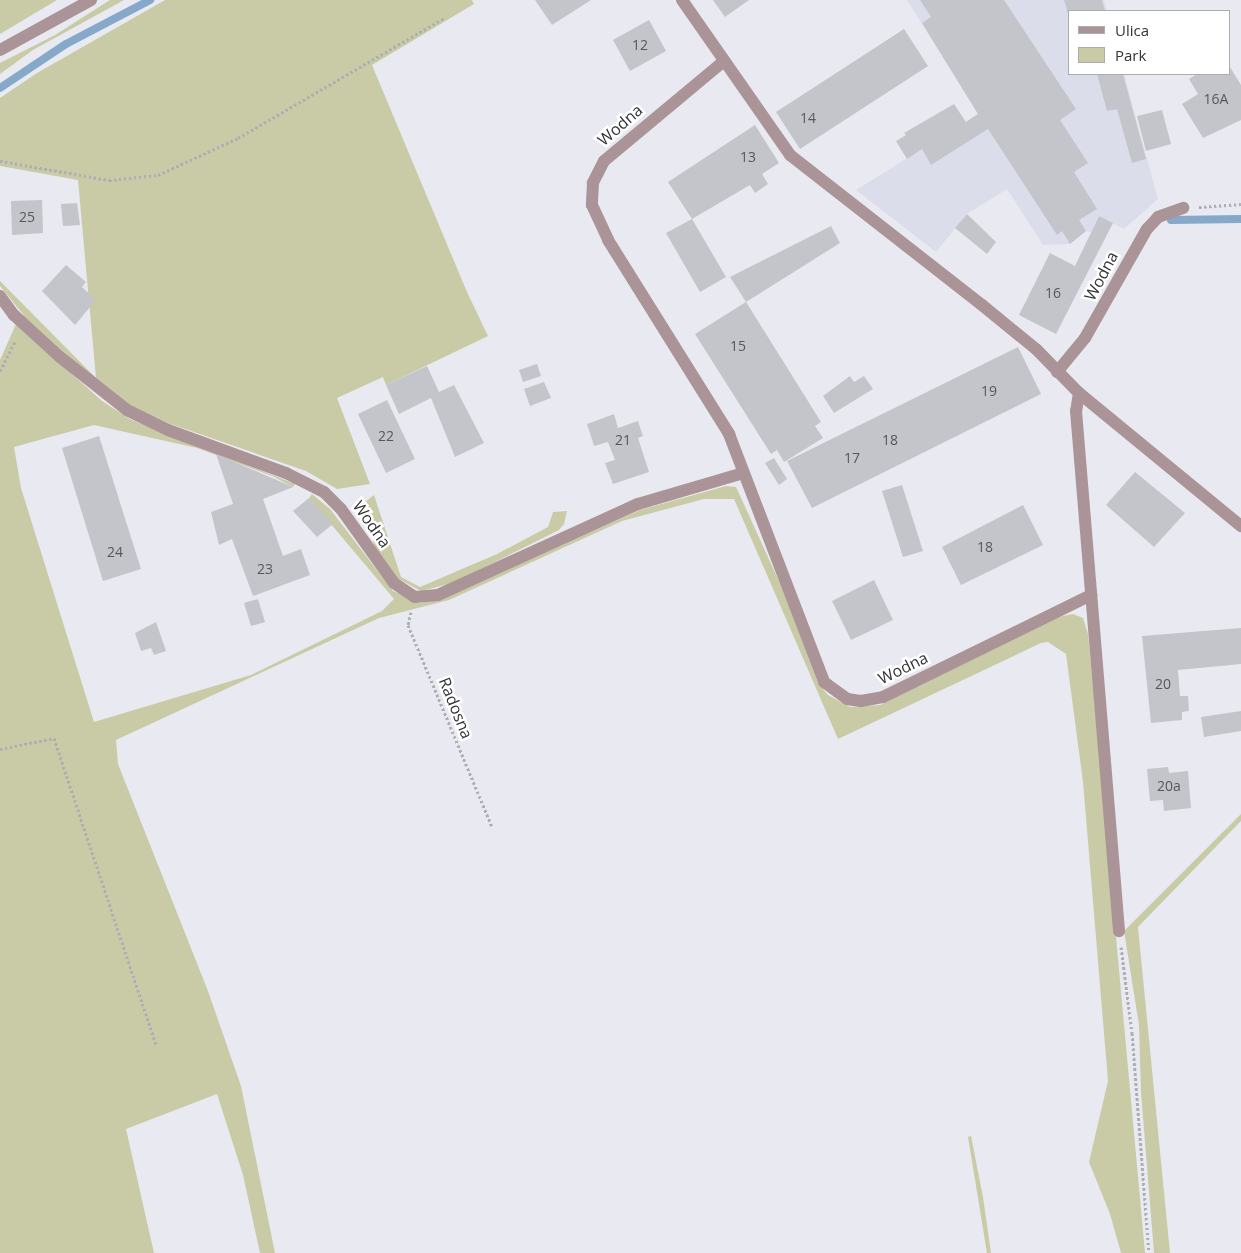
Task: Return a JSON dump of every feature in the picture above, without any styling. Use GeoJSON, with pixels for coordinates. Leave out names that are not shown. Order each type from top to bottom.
{"type":"FeatureCollection","features":[{"type":"Feature","properties":{"kind":"street"},"geometry":{"type":"LineString","coordinates":[[0,50],[91,0]]}},
{"type":"Feature","properties":{"kind":"street"},"geometry":{"type":"LineString","coordinates":[[682,0],[790,155],[1037,350],[1080,393],[1241,526]]}},
{"type":"Feature","properties":{"kind":"street","name":"Wodna"},"geometry":{"type":"LineString","coordinates":[[724,60],[612,152],[595,175],[592,196],[603,231],[716,411],[743,472],[822,678],[833,692],[847,699],[866,700],[886,696],[1091,595]]}},
{"type":"Feature","properties":{"kind":"street","name":"Wodna"},"geometry":{"type":"LineString","coordinates":[[1057,372],[1085,338],[1147,229],[1158,217],[1183,208]]}},
{"type":"Feature","properties":{"kind":"street","name":"Wodna"},"geometry":{"type":"LineString","coordinates":[[0,296],[24,324],[100,391],[127,410],[168,430],[286,473],[324,492],[342,508],[394,583],[414,597]]}},
{"type":"Feature","properties":{"kind":"street"},"geometry":{"type":"LineString","coordinates":[[1080,393],[1076,407],[1086,497],[1091,595],[1119,930]]}},
{"type":"Feature","properties":{"kind":"street"},"geometry":{"type":"LineString","coordinates":[[414,597],[438,595],[638,504],[743,472]]}},
{"type":"Feature","properties":{"kind":"path"},"geometry":{"type":"LineString","coordinates":[[0,161],[109,180],[158,175],[238,138],[444,18]]}},
{"type":"Feature","properties":{"kind":"path"},"geometry":{"type":"LineString","coordinates":[[1183,208],[1241,204]]}},
{"type":"Feature","properties":{"kind":"path"},"geometry":{"type":"LineString","coordinates":[[0,370],[24,324]]}},
{"type":"Feature","properties":{"kind":"path","name":"Radosna"},"geometry":{"type":"LineString","coordinates":[[414,597],[408,625],[492,827]]}},
{"type":"Feature","properties":{"kind":"path"},"geometry":{"type":"LineString","coordinates":[[0,749],[54,738],[156,1044]]}},
{"type":"Feature","properties":{"kind":"path"},"geometry":{"type":"LineString","coordinates":[[1119,930],[1132,1033],[1149,1253]]}},
{"type":"Feature","properties":{"kind":"shaded area"},"geometry":{"type":"Polygon","coordinates":[[[907,0],[1104,0],[1107,10],[1068,10],[1068,75],[1124,75],[1158,199],[1124,229],[1099,216],[1091,232],[1086,231],[1070,244],[1043,245],[1007,189],[967,214],[936,252],[856,190],[978,114],[907,0]]]}},
{"type":"Feature","properties":{"kind":"green space"},"geometry":{"type":"Polygon","coordinates":[[[0,0],[57,0],[0,34],[0,0]]]}},
{"type":"Feature","properties":{"kind":"green space"},"geometry":{"type":"Polygon","coordinates":[[[110,0],[124,0],[33,50],[0,74],[0,63],[55,35],[110,0]]]}},
{"type":"Feature","properties":{"kind":"green space"},"geometry":{"type":"Polygon","coordinates":[[[165,0],[472,0],[474,4],[372,65],[467,292],[488,336],[386,385],[383,377],[337,398],[370,484],[337,489],[306,471],[168,423],[127,404],[70,358],[26,318],[0,286],[0,281],[96,378],[78,180],[0,166],[0,98],[37,73],[165,0]]]}},
{"type":"Feature","properties":{"kind":"green space"},"geometry":{"type":"Polygon","coordinates":[[[16,324],[102,401],[130,419],[295,484],[293,487],[272,476],[197,448],[94,425],[14,447],[21,488],[94,722],[251,675],[382,611],[394,599],[309,498],[312,494],[330,509],[393,591],[420,603],[443,598],[640,510],[726,486],[736,487],[783,590],[818,683],[828,695],[850,707],[880,705],[1058,617],[1073,614],[1083,618],[1088,634],[1145,1253],[1121,1253],[1110,1214],[1089,1162],[1108,1081],[1083,782],[1066,654],[1048,642],[1041,643],[838,739],[734,499],[704,499],[622,521],[449,600],[379,618],[116,740],[118,764],[208,991],[241,1086],[275,1253],[260,1253],[243,1175],[217,1094],[126,1129],[154,1253],[0,1253],[0,360],[16,324]]]}},
{"type":"Feature","properties":{"kind":"green space"},"geometry":{"type":"Polygon","coordinates":[[[374,495],[401,577],[420,587],[497,554],[548,527],[553,512],[567,511],[564,524],[559,530],[453,583],[421,591],[397,578],[374,545],[365,502],[374,495]]]}},
{"type":"Feature","properties":{"kind":"green space"},"geometry":{"type":"Polygon","coordinates":[[[1241,814],[1241,821],[1138,927],[1170,1253],[1154,1253],[1141,1093],[1139,1025],[1124,931],[1241,814]]]}},
{"type":"Feature","properties":{"kind":"green space"},"geometry":{"type":"Polygon","coordinates":[[[971,1136],[983,1197],[991,1253],[987,1253],[968,1137],[971,1136]]]}},
{"type":"Feature","properties":{"kind":"building"},"geometry":{"type":"Polygon","coordinates":[[[535,0],[591,0],[552,25],[535,0]]]}},
{"type":"Feature","properties":{"kind":"building"},"geometry":{"type":"Polygon","coordinates":[[[713,0],[749,0],[725,17],[713,0]]]}},
{"type":"Feature","properties":{"kind":"building"},"geometry":{"type":"Polygon","coordinates":[[[920,0],[1004,0],[1076,109],[1060,120],[1088,163],[1074,172],[1097,209],[1079,220],[1086,231],[1070,244],[1062,231],[1057,235],[988,129],[931,165],[922,149],[907,159],[896,141],[906,135],[904,133],[954,104],[966,122],[978,114],[922,23],[931,17],[920,0]]]}},
{"type":"Feature","properties":{"kind":"building"},"geometry":{"type":"Polygon","coordinates":[[[1064,0],[1102,0],[1105,10],[1068,10],[1068,14],[1064,0]]]}},
{"type":"Feature","properties":{"kind":"building"},"geometry":{"type":"Polygon","coordinates":[[[649,20],[666,51],[630,71],[613,40],[649,20]]]}},
{"type":"Feature","properties":{"kind":"building"},"geometry":{"type":"Polygon","coordinates":[[[904,29],[928,66],[800,149],[776,112],[904,29]]]}},
{"type":"Feature","properties":{"kind":"building"},"geometry":{"type":"Polygon","coordinates":[[[1231,69],[1241,85],[1241,120],[1203,138],[1182,104],[1198,94],[1189,79],[1195,75],[1231,75],[1231,69]]]}},
{"type":"Feature","properties":{"kind":"building"},"geometry":{"type":"Polygon","coordinates":[[[1097,75],[1123,75],[1146,159],[1132,163],[1117,109],[1107,111],[1097,75]]]}},
{"type":"Feature","properties":{"kind":"building"},"geometry":{"type":"Polygon","coordinates":[[[1162,110],[1171,144],[1146,151],[1137,116],[1162,110]]]}},
{"type":"Feature","properties":{"kind":"building"},"geometry":{"type":"Polygon","coordinates":[[[755,125],[779,163],[762,174],[768,184],[755,193],[750,185],[692,219],[668,182],[755,125]]]}},
{"type":"Feature","properties":{"kind":"building"},"geometry":{"type":"Polygon","coordinates":[[[42,200],[43,233],[12,235],[11,201],[42,200]]]}},
{"type":"Feature","properties":{"kind":"building"},"geometry":{"type":"Polygon","coordinates":[[[77,203],[80,225],[63,226],[61,204],[77,203]]]}},
{"type":"Feature","properties":{"kind":"building"},"geometry":{"type":"Polygon","coordinates":[[[967,214],[996,242],[987,254],[955,228],[967,214]]]}},
{"type":"Feature","properties":{"kind":"building"},"geometry":{"type":"Polygon","coordinates":[[[1099,216],[1113,223],[1056,334],[1019,315],[1050,253],[1075,266],[1099,216]]]}},
{"type":"Feature","properties":{"kind":"building"},"geometry":{"type":"Polygon","coordinates":[[[692,219],[726,277],[700,292],[666,233],[692,219]]]}},
{"type":"Feature","properties":{"kind":"building"},"geometry":{"type":"Polygon","coordinates":[[[831,226],[840,243],[746,302],[730,277],[831,226]]]}},
{"type":"Feature","properties":{"kind":"building"},"geometry":{"type":"Polygon","coordinates":[[[66,265],[86,282],[82,287],[96,300],[75,325],[42,291],[66,265]]]}},
{"type":"Feature","properties":{"kind":"building"},"geometry":{"type":"Polygon","coordinates":[[[746,302],[821,422],[815,426],[823,438],[784,462],[777,450],[771,454],[695,334],[746,302]]]}},
{"type":"Feature","properties":{"kind":"building"},"geometry":{"type":"Polygon","coordinates":[[[1018,347],[1041,394],[812,508],[787,461],[1018,347]]]}},
{"type":"Feature","properties":{"kind":"building"},"geometry":{"type":"Polygon","coordinates":[[[537,364],[541,376],[523,382],[519,370],[537,364]]]}},
{"type":"Feature","properties":{"kind":"building"},"geometry":{"type":"Polygon","coordinates":[[[427,366],[439,392],[454,385],[484,443],[455,457],[431,398],[399,414],[386,385],[427,366]]]}},
{"type":"Feature","properties":{"kind":"building"},"geometry":{"type":"Polygon","coordinates":[[[850,376],[854,382],[864,376],[873,389],[834,413],[823,396],[850,376]]]}},
{"type":"Feature","properties":{"kind":"building"},"geometry":{"type":"Polygon","coordinates":[[[544,382],[551,398],[530,406],[524,389],[544,382]]]}},
{"type":"Feature","properties":{"kind":"building"},"geometry":{"type":"Polygon","coordinates":[[[387,400],[415,459],[386,473],[358,414],[387,400]]]}},
{"type":"Feature","properties":{"kind":"building"},"geometry":{"type":"Polygon","coordinates":[[[614,414],[618,428],[638,421],[643,436],[638,438],[649,472],[613,484],[605,463],[615,460],[608,442],[594,446],[587,424],[614,414]]]}},
{"type":"Feature","properties":{"kind":"building"},"geometry":{"type":"Polygon","coordinates":[[[99,436],[141,569],[103,581],[62,448],[99,436]]]}},
{"type":"Feature","properties":{"kind":"building"},"geometry":{"type":"Polygon","coordinates":[[[216,454],[293,487],[263,499],[283,556],[301,549],[310,575],[253,596],[232,539],[219,545],[211,512],[233,504],[216,454]]]}},
{"type":"Feature","properties":{"kind":"building"},"geometry":{"type":"Polygon","coordinates":[[[774,458],[787,479],[779,485],[765,463],[774,458]]]}},
{"type":"Feature","properties":{"kind":"building"},"geometry":{"type":"Polygon","coordinates":[[[1135,472],[1185,513],[1154,547],[1106,505],[1135,472]]]}},
{"type":"Feature","properties":{"kind":"building"},"geometry":{"type":"Polygon","coordinates":[[[902,485],[923,551],[903,557],[882,491],[902,485]]]}},
{"type":"Feature","properties":{"kind":"building"},"geometry":{"type":"Polygon","coordinates":[[[309,498],[333,524],[317,537],[293,511],[309,498]]]}},
{"type":"Feature","properties":{"kind":"building"},"geometry":{"type":"Polygon","coordinates":[[[1023,505],[1043,545],[961,585],[942,547],[1023,505]]]}},
{"type":"Feature","properties":{"kind":"building"},"geometry":{"type":"Polygon","coordinates":[[[874,580],[893,620],[851,640],[832,601],[874,580]]]}},
{"type":"Feature","properties":{"kind":"building"},"geometry":{"type":"Polygon","coordinates":[[[258,599],[265,622],[251,626],[244,603],[258,599]]]}},
{"type":"Feature","properties":{"kind":"building"},"geometry":{"type":"Polygon","coordinates":[[[156,622],[166,651],[154,655],[151,648],[141,651],[135,633],[156,622]]]}},
{"type":"Feature","properties":{"kind":"building"},"geometry":{"type":"Polygon","coordinates":[[[1241,628],[1241,664],[1178,670],[1180,696],[1188,696],[1189,711],[1182,712],[1182,720],[1151,723],[1142,636],[1241,628]]]}},
{"type":"Feature","properties":{"kind":"building"},"geometry":{"type":"Polygon","coordinates":[[[1241,711],[1241,731],[1204,737],[1201,717],[1241,711]]]}},
{"type":"Feature","properties":{"kind":"building"},"geometry":{"type":"Polygon","coordinates":[[[1168,767],[1169,773],[1188,771],[1191,808],[1164,811],[1163,800],[1150,801],[1147,769],[1168,767]]]}},
{"type":"Feature","properties":{"kind":"waterway"},"geometry":{"type":"LineString","coordinates":[[0,88],[66,44],[150,0]]}},
{"type":"Feature","properties":{"kind":"waterway"},"geometry":{"type":"LineString","coordinates":[[1171,220],[1241,219]]}}]}
